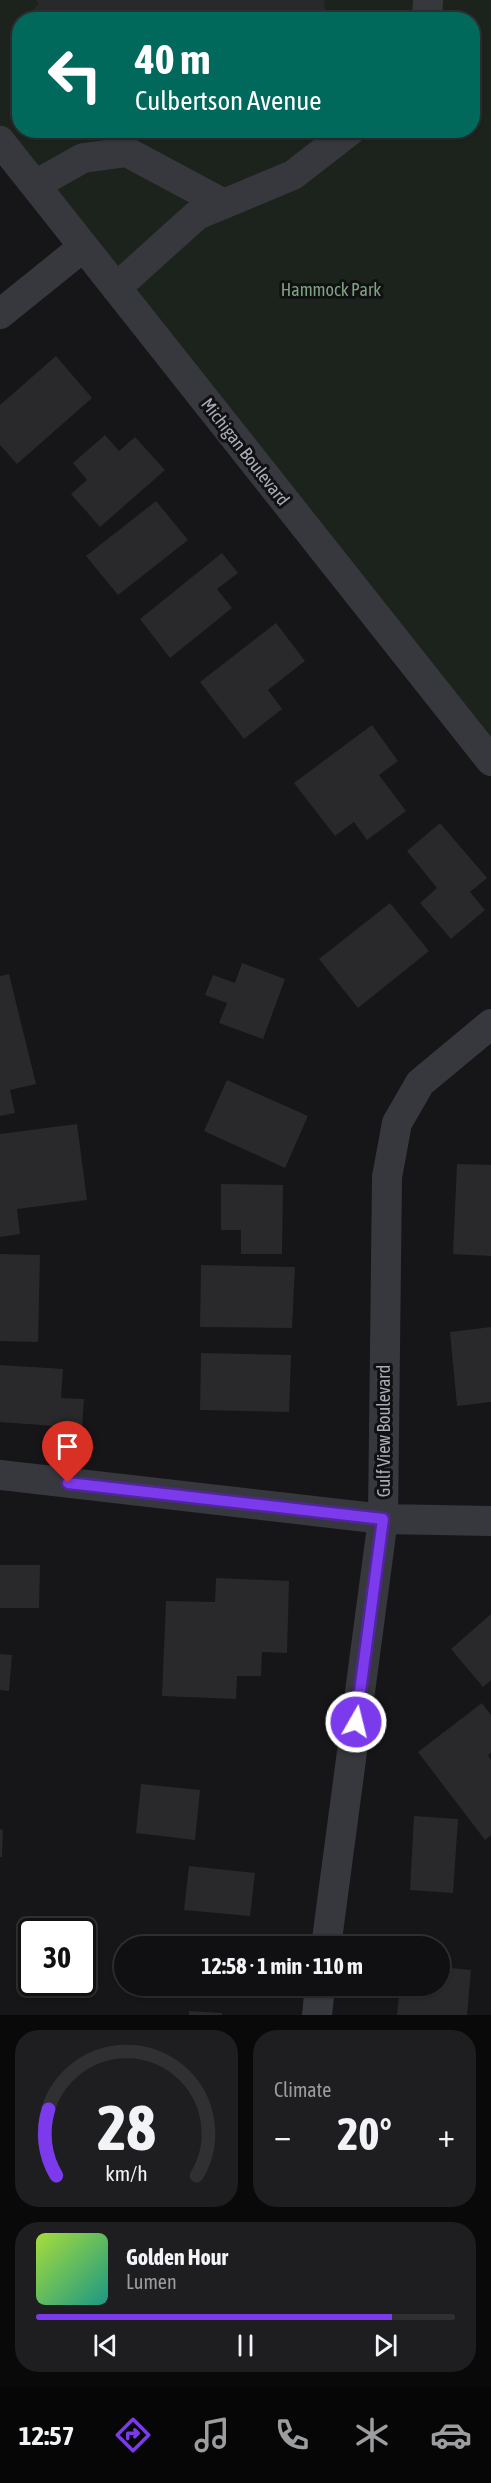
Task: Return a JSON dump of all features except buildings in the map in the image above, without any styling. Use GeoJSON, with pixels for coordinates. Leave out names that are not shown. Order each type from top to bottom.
{"type":"FeatureCollection","features":[{"type":"Feature","properties":{"kind":"street"},"geometry":{"type":"LineString","coordinates":[[116,288],[197,215],[293,175],[341,138]]}},
{"type":"Feature","properties":{"kind":"street","name":"Michigan Boulevard"},"geometry":{"type":"LineString","coordinates":[[0,141],[491,761]]}},
{"type":"Feature","properties":{"kind":"street"},"geometry":{"type":"LineString","coordinates":[[35,185],[83,158],[128,152],[224,204]]}},
{"type":"Feature","properties":{"kind":"street"},"geometry":{"type":"LineString","coordinates":[[0,314],[83,247]]}},
{"type":"Feature","properties":{"kind":"street","name":"Gulf View Boulevard"},"geometry":{"type":"LineString","coordinates":[[327,1936],[383,1519],[387,1177],[398,1123],[420,1083],[491,1024]]}},
{"type":"Feature","properties":{"kind":"street"},"geometry":{"type":"LineString","coordinates":[[0,1475],[383,1519],[491,1521]]}},
{"type":"Feature","properties":{"kind":"street"},"geometry":{"type":"LineString","coordinates":[[317,2015],[320,1996]]}},
{"type":"Feature","properties":{"kind":"green space","name":"Hammock Park"},"geometry":{"type":"Polygon","coordinates":[[[0,0],[491,0],[491,745],[0,131],[0,0]]]}},
{"type":"Feature","properties":{"kind":"route"},"geometry":{"type":"LineString","coordinates":[[68,1483],[383,1519],[356,1722]]}}]}
